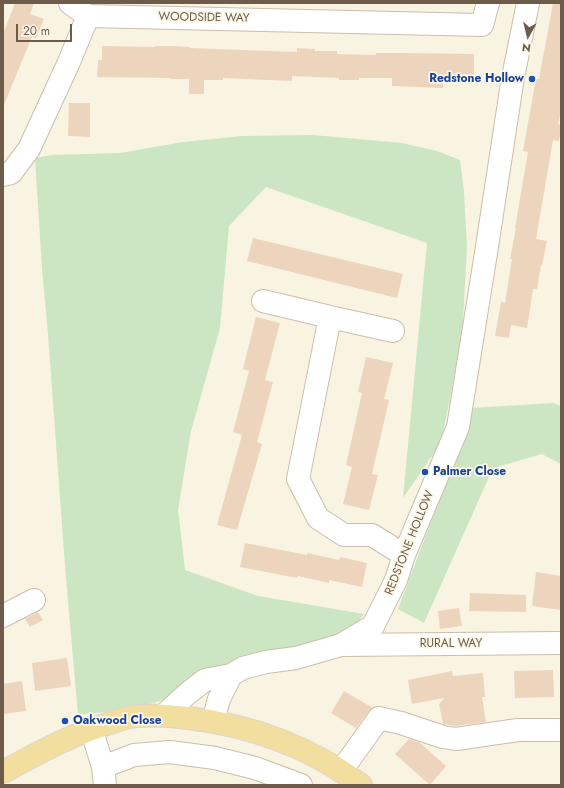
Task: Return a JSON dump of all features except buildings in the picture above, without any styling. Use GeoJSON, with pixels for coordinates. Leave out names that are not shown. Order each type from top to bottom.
{"type":"FeatureCollection","features":[{"type":"Feature","properties":{"kind":"main road"},"geometry":{"type":"LineString","coordinates":[[3,772],[48,748],[91,728],[130,717],[164,715],[231,724],[286,742],[316,756],[361,785]]}},
{"type":"Feature","properties":{"kind":"street"},"geometry":{"type":"LineString","coordinates":[[3,175],[12,173],[29,149],[69,62],[88,16],[70,3]]}},
{"type":"Feature","properties":{"kind":"street","name":"WOODSIDE WAY"},"geometry":{"type":"LineString","coordinates":[[88,16],[482,25],[488,3]]}},
{"type":"Feature","properties":{"kind":"street","name":"REDSTONE HOLLOW"},"geometry":{"type":"LineString","coordinates":[[164,715],[205,680],[231,676],[243,668],[266,662],[296,658],[340,645],[372,626],[396,580],[404,554],[458,428],[512,77],[528,3]]}},
{"type":"Feature","properties":{"kind":"street"},"geometry":{"type":"LineString","coordinates":[[263,301],[393,331]]}},
{"type":"Feature","properties":{"kind":"street"},"geometry":{"type":"LineString","coordinates":[[330,317],[298,479],[318,518],[344,534],[372,535],[404,554]]}},
{"type":"Feature","properties":{"kind":"street"},"geometry":{"type":"LineString","coordinates":[[3,616],[34,600]]}},
{"type":"Feature","properties":{"kind":"street","name":"RURAL WAY"},"geometry":{"type":"LineString","coordinates":[[340,645],[561,643]]}},
{"type":"Feature","properties":{"kind":"street"},"geometry":{"type":"LineString","coordinates":[[213,721],[219,700],[231,676]]}},
{"type":"Feature","properties":{"kind":"street"},"geometry":{"type":"LineString","coordinates":[[341,771],[379,718],[401,723],[443,737],[456,739],[518,730],[561,730]]}},
{"type":"Feature","properties":{"kind":"street"},"geometry":{"type":"LineString","coordinates":[[91,728],[104,776],[134,755],[170,752],[215,758],[255,768],[301,785]]}},
{"type":"Feature","properties":{"kind":"green space"},"geometry":{"type":"Polygon","coordinates":[[[313,135],[402,143],[437,151],[460,160],[464,192],[467,247],[462,338],[441,443],[403,498],[427,243],[266,187],[229,226],[220,328],[191,431],[178,510],[185,570],[258,596],[364,614],[354,628],[276,657],[196,678],[161,701],[122,710],[78,715],[65,566],[35,158],[52,155],[120,153],[183,142],[242,136],[313,135]]]}},
{"type":"Feature","properties":{"kind":"green space"},"geometry":{"type":"Polygon","coordinates":[[[553,403],[561,406],[561,464],[542,454],[493,468],[424,623],[398,609],[472,408],[553,403]]]}},
{"type":"Feature","properties":{"kind":"place","name":"Redstone Hollow"},"geometry":{"type":"Point","coordinates":[532,79]}},
{"type":"Feature","properties":{"kind":"place","name":"Palmer Close"},"geometry":{"type":"Point","coordinates":[425,472]}},
{"type":"Feature","properties":{"kind":"place","name":"Oakwood Close"},"geometry":{"type":"Point","coordinates":[65,721]}}]}
